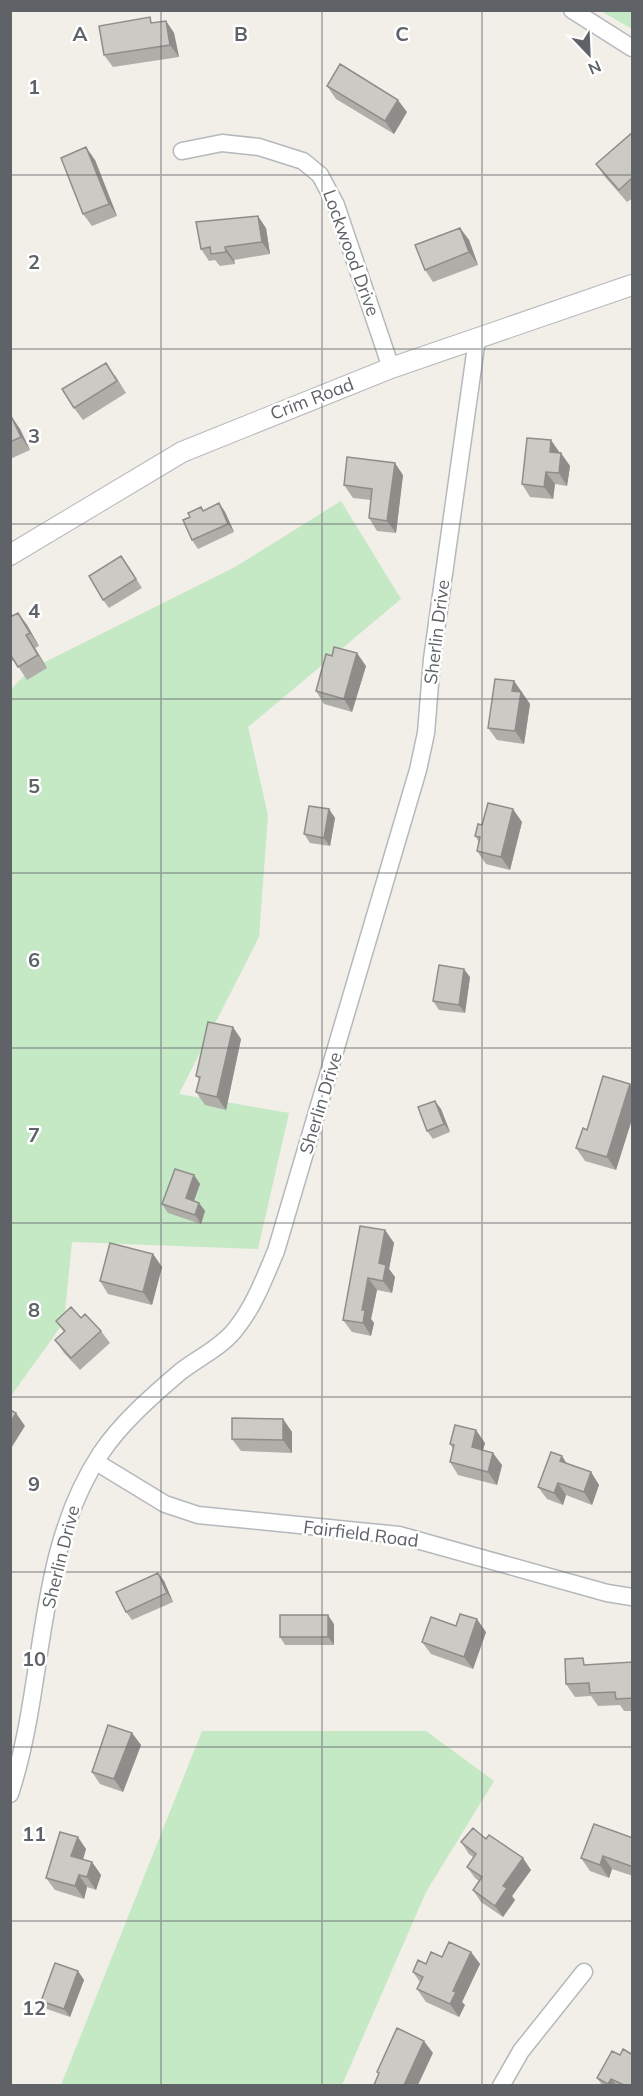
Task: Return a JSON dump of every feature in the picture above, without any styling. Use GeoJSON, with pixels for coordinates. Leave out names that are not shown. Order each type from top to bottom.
{"type":"FeatureCollection","features":[{"type":"Feature","properties":{"kind":"street"},"geometry":{"type":"LineString","coordinates":[[572,10],[633,48]]}},
{"type":"Feature","properties":{"kind":"street","name":"Lockwood Drive"},"geometry":{"type":"LineString","coordinates":[[182,151],[222,143],[259,147],[303,161],[320,175],[336,205],[392,368]]}},
{"type":"Feature","properties":{"kind":"street","name":"Crim Road"},"geometry":{"type":"LineString","coordinates":[[10,555],[182,452],[392,368],[633,285]]}},
{"type":"Feature","properties":{"kind":"street","name":"Sherlin Drive"},"geometry":{"type":"LineString","coordinates":[[10,1794],[25,1738],[64,1528],[76,1498],[102,1452],[138,1412],[181,1371],[233,1333],[253,1305],[276,1251],[418,770],[426,733],[432,659],[477,339]]}},
{"type":"Feature","properties":{"kind":"street","name":"Fairfield Road"},"geometry":{"type":"LineString","coordinates":[[96,1462],[165,1504],[198,1515],[399,1535],[484,1556],[585,1587],[633,1597]]}},
{"type":"Feature","properties":{"kind":"street"},"geometry":{"type":"LineString","coordinates":[[501,2085],[521,2051],[584,1972]]}},
{"type":"Feature","properties":{"kind":"green space"},"geometry":{"type":"Polygon","coordinates":[[[601,11],[632,11],[632,29],[601,11]]]}},
{"type":"Feature","properties":{"kind":"green space"},"geometry":{"type":"Polygon","coordinates":[[[341,501],[401,599],[248,727],[268,815],[259,937],[179,1094],[289,1113],[258,1249],[72,1242],[64,1322],[11,1396],[11,689],[31,669],[235,567],[341,501]]]}},
{"type":"Feature","properties":{"kind":"green space"},"geometry":{"type":"Polygon","coordinates":[[[202,1731],[426,1731],[494,1781],[426,1892],[342,2085],[61,2085],[202,1731]]]}},
{"type":"Feature","properties":{"kind":"building"},"geometry":{"type":"Polygon","coordinates":[[[150,17],[151,23],[166,21],[170,45],[104,55],[99,26],[150,17]]]}},
{"type":"Feature","properties":{"kind":"building"},"geometry":{"type":"Polygon","coordinates":[[[340,64],[398,100],[385,121],[327,86],[340,64]]]}},
{"type":"Feature","properties":{"kind":"building"},"geometry":{"type":"Polygon","coordinates":[[[633,132],[633,177],[619,190],[596,164],[633,132]]]}},
{"type":"Feature","properties":{"kind":"building"},"geometry":{"type":"Polygon","coordinates":[[[86,147],[109,204],[83,214],[61,158],[86,147]]]}},
{"type":"Feature","properties":{"kind":"building"},"geometry":{"type":"Polygon","coordinates":[[[258,216],[262,242],[225,247],[226,252],[211,254],[210,247],[201,249],[196,222],[258,216]]]}},
{"type":"Feature","properties":{"kind":"building"},"geometry":{"type":"Polygon","coordinates":[[[460,228],[469,252],[425,270],[415,245],[460,228]]]}},
{"type":"Feature","properties":{"kind":"building"},"geometry":{"type":"Polygon","coordinates":[[[106,363],[117,381],[74,408],[62,389],[106,363]]]}},
{"type":"Feature","properties":{"kind":"building"},"geometry":{"type":"Polygon","coordinates":[[[10,417],[21,437],[10,442],[10,417]]]}},
{"type":"Feature","properties":{"kind":"building"},"geometry":{"type":"Polygon","coordinates":[[[527,438],[551,440],[550,452],[561,453],[559,473],[546,472],[544,487],[522,484],[527,438]]]}},
{"type":"Feature","properties":{"kind":"building"},"geometry":{"type":"Polygon","coordinates":[[[347,457],[395,463],[387,521],[369,518],[372,489],[344,485],[347,457]]]}},
{"type":"Feature","properties":{"kind":"building"},"geometry":{"type":"Polygon","coordinates":[[[219,503],[228,524],[192,540],[183,520],[190,517],[188,513],[201,507],[203,511],[219,503]]]}},
{"type":"Feature","properties":{"kind":"building"},"geometry":{"type":"Polygon","coordinates":[[[121,556],[136,579],[103,600],[89,576],[121,556]]]}},
{"type":"Feature","properties":{"kind":"building"},"geometry":{"type":"Polygon","coordinates":[[[18,613],[30,633],[26,635],[38,655],[18,667],[10,654],[10,617],[18,613]]]}},
{"type":"Feature","properties":{"kind":"building"},"geometry":{"type":"Polygon","coordinates":[[[334,647],[357,653],[344,699],[316,691],[326,654],[332,656],[334,647]]]}},
{"type":"Feature","properties":{"kind":"building"},"geometry":{"type":"Polygon","coordinates":[[[495,679],[514,681],[512,691],[521,692],[515,731],[488,728],[495,679]]]}},
{"type":"Feature","properties":{"kind":"building"},"geometry":{"type":"Polygon","coordinates":[[[488,803],[513,809],[501,857],[477,851],[480,837],[475,836],[478,824],[482,825],[488,803]]]}},
{"type":"Feature","properties":{"kind":"building"},"geometry":{"type":"Polygon","coordinates":[[[309,806],[329,809],[324,838],[304,834],[309,806]]]}},
{"type":"Feature","properties":{"kind":"building"},"geometry":{"type":"Polygon","coordinates":[[[439,965],[464,969],[459,1005],[433,1001],[439,965]]]}},
{"type":"Feature","properties":{"kind":"building"},"geometry":{"type":"Polygon","coordinates":[[[208,1022],[233,1027],[217,1097],[196,1092],[200,1077],[196,1076],[208,1022]]]}},
{"type":"Feature","properties":{"kind":"building"},"geometry":{"type":"Polygon","coordinates":[[[603,1076],[630,1084],[607,1157],[576,1148],[583,1128],[587,1130],[603,1076]]]}},
{"type":"Feature","properties":{"kind":"building"},"geometry":{"type":"Polygon","coordinates":[[[435,1101],[444,1124],[427,1131],[418,1107],[435,1101]]]}},
{"type":"Feature","properties":{"kind":"building"},"geometry":{"type":"Polygon","coordinates":[[[175,1169],[194,1175],[186,1198],[199,1203],[195,1215],[162,1204],[175,1169]]]}},
{"type":"Feature","properties":{"kind":"building"},"geometry":{"type":"Polygon","coordinates":[[[360,1226],[385,1230],[379,1263],[386,1265],[383,1281],[368,1278],[362,1310],[365,1310],[363,1323],[343,1320],[360,1226]]]}},
{"type":"Feature","properties":{"kind":"building"},"geometry":{"type":"Polygon","coordinates":[[[110,1243],[153,1254],[143,1292],[100,1281],[110,1243]]]}},
{"type":"Feature","properties":{"kind":"building"},"geometry":{"type":"Polygon","coordinates":[[[71,1307],[81,1318],[85,1314],[101,1331],[71,1358],[55,1340],[65,1331],[56,1321],[71,1307]]]}},
{"type":"Feature","properties":{"kind":"building"},"geometry":{"type":"Polygon","coordinates":[[[10,1410],[16,1413],[10,1423],[10,1410]]]}},
{"type":"Feature","properties":{"kind":"building"},"geometry":{"type":"Polygon","coordinates":[[[232,1418],[283,1419],[283,1440],[232,1439],[232,1418]]]}},
{"type":"Feature","properties":{"kind":"building"},"geometry":{"type":"Polygon","coordinates":[[[455,1425],[476,1430],[472,1447],[493,1453],[488,1472],[450,1462],[454,1445],[450,1444],[455,1425]]]}},
{"type":"Feature","properties":{"kind":"building"},"geometry":{"type":"Polygon","coordinates":[[[551,1452],[562,1456],[560,1461],[591,1472],[584,1492],[558,1483],[554,1493],[538,1487],[551,1452]]]}},
{"type":"Feature","properties":{"kind":"building"},"geometry":{"type":"Polygon","coordinates":[[[158,1573],[167,1593],[126,1612],[116,1592],[158,1573]]]}},
{"type":"Feature","properties":{"kind":"building"},"geometry":{"type":"Polygon","coordinates":[[[460,1614],[477,1619],[464,1657],[422,1642],[431,1617],[456,1626],[460,1614]]]}},
{"type":"Feature","properties":{"kind":"building"},"geometry":{"type":"Polygon","coordinates":[[[280,1615],[328,1615],[328,1637],[280,1637],[280,1615]]]}},
{"type":"Feature","properties":{"kind":"building"},"geometry":{"type":"Polygon","coordinates":[[[583,1658],[584,1665],[633,1662],[633,1698],[616,1699],[615,1692],[590,1693],[589,1683],[566,1684],[565,1659],[583,1658]]]}},
{"type":"Feature","properties":{"kind":"building"},"geometry":{"type":"Polygon","coordinates":[[[108,1725],[132,1733],[114,1779],[92,1772],[108,1725]]]}},
{"type":"Feature","properties":{"kind":"building"},"geometry":{"type":"Polygon","coordinates":[[[594,1824],[633,1838],[633,1867],[603,1856],[600,1865],[581,1858],[594,1824]]]}},
{"type":"Feature","properties":{"kind":"building"},"geometry":{"type":"Polygon","coordinates":[[[473,1828],[486,1839],[489,1835],[523,1858],[503,1886],[507,1888],[495,1906],[473,1890],[482,1877],[467,1867],[476,1854],[461,1842],[473,1828]]]}},
{"type":"Feature","properties":{"kind":"building"},"geometry":{"type":"Polygon","coordinates":[[[60,1832],[78,1837],[71,1856],[92,1862],[87,1877],[79,1875],[75,1886],[46,1878],[60,1832]]]}},
{"type":"Feature","properties":{"kind":"building"},"geometry":{"type":"Polygon","coordinates":[[[449,1942],[471,1952],[453,1991],[456,1992],[450,2004],[417,1989],[423,1977],[413,1972],[418,1960],[426,1964],[431,1952],[442,1957],[449,1942]]]}},
{"type":"Feature","properties":{"kind":"building"},"geometry":{"type":"Polygon","coordinates":[[[55,1963],[78,1971],[64,2009],[41,2001],[55,1963]]]}},
{"type":"Feature","properties":{"kind":"building"},"geometry":{"type":"Polygon","coordinates":[[[397,2028],[424,2041],[404,2085],[374,2085],[379,2073],[377,2072],[397,2028]]]}},
{"type":"Feature","properties":{"kind":"building"},"geometry":{"type":"Polygon","coordinates":[[[623,2049],[633,2055],[633,2085],[624,2085],[611,2079],[608,2084],[597,2078],[612,2051],[620,2055],[623,2049]]]}}]}
